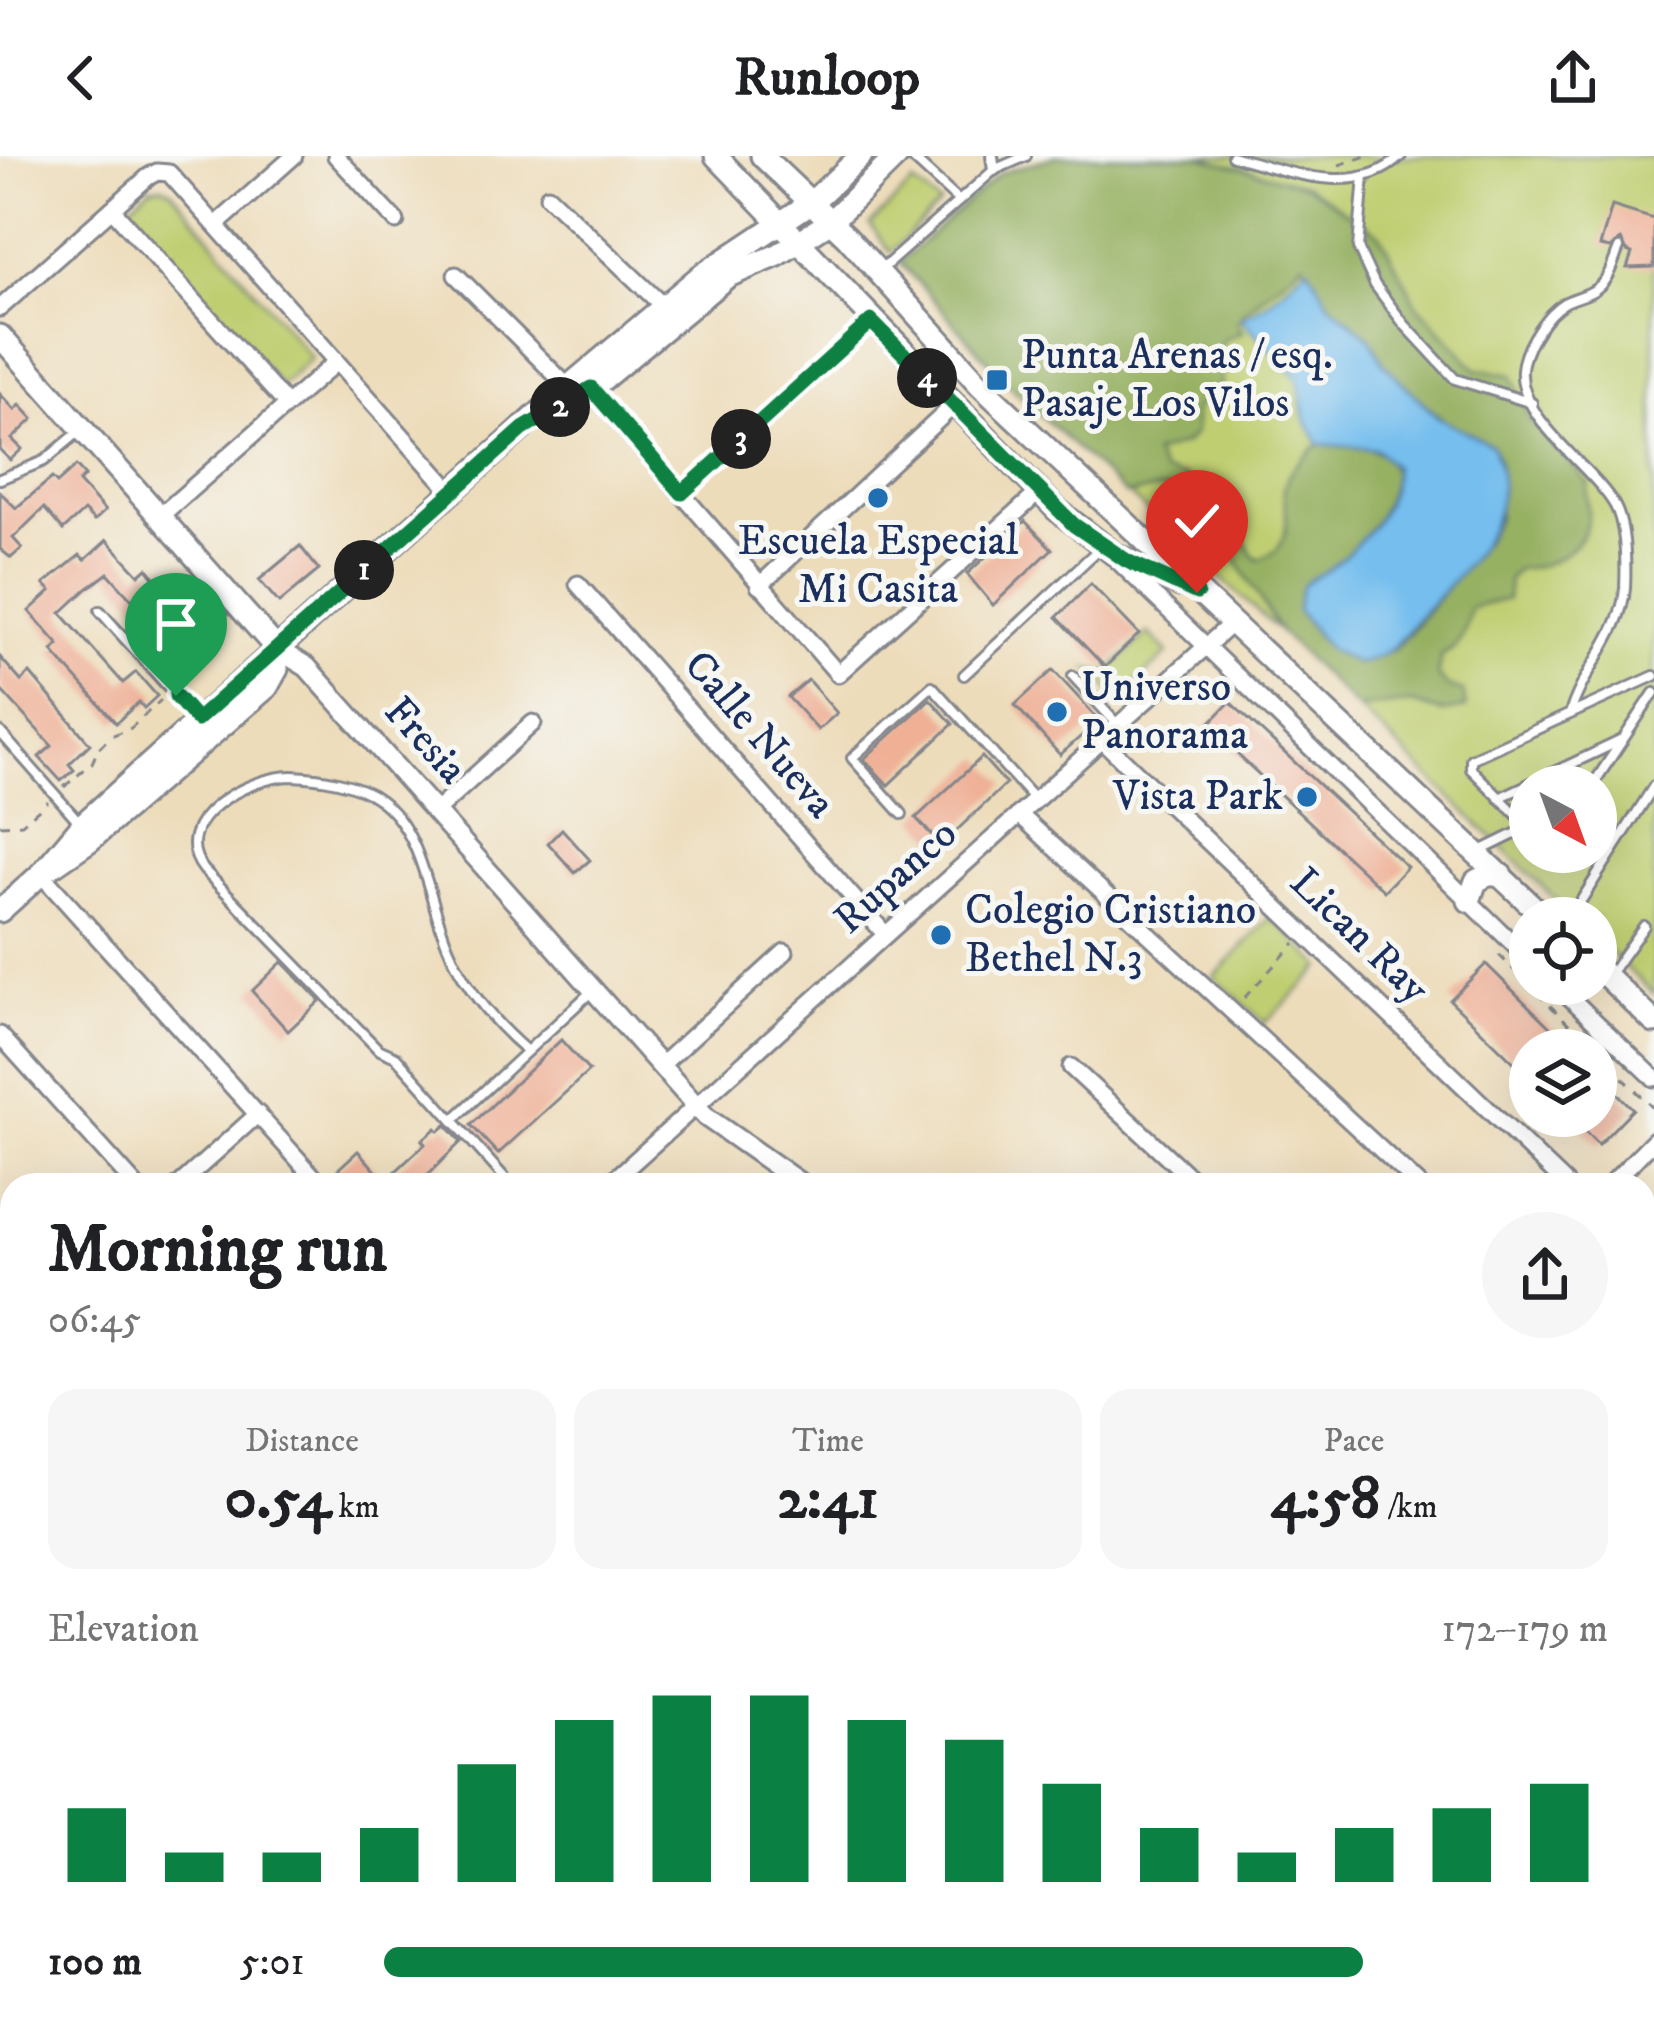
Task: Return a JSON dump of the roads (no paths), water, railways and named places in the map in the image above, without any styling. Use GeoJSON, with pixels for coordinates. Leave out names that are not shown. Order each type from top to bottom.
{"type":"FeatureCollection","features":[{"type":"Feature","properties":{"kind":"main road"},"geometry":{"type":"LineString","coordinates":[[716,156],[1039,492],[1102,546],[1197,593]]}},
{"type":"Feature","properties":{"kind":"main road"},"geometry":{"type":"LineString","coordinates":[[41,874],[82,825],[201,730],[272,682],[278,662],[276,648],[523,429],[728,276],[801,242],[831,221],[897,156]]}},
{"type":"Feature","properties":{"kind":"main road"},"geometry":{"type":"LineString","coordinates":[[770,163],[817,176],[855,161]]}},
{"type":"Feature","properties":{"kind":"main road"},"geometry":{"type":"LineString","coordinates":[[579,388],[664,307],[726,257],[812,202],[855,161]]}},
{"type":"Feature","properties":{"kind":"main road"},"geometry":{"type":"LineString","coordinates":[[770,163],[831,221],[980,386],[1524,897]]}},
{"type":"Feature","properties":{"kind":"main road","name":"Fresia"},"geometry":{"type":"LineString","coordinates":[[0,336],[276,648]]}},
{"type":"Feature","properties":{"kind":"main road"},"geometry":{"type":"LineString","coordinates":[[0,911],[88,841],[201,730]]}},
{"type":"Feature","properties":{"kind":"main road"},"geometry":{"type":"LineString","coordinates":[[1469,902],[1476,881],[1501,875]]}},
{"type":"Feature","properties":{"kind":"main road"},"geometry":{"type":"LineString","coordinates":[[1617,986],[1654,1022]]}},
{"type":"Feature","properties":{"kind":"street"},"geometry":{"type":"LineString","coordinates":[[216,225],[294,156]]}},
{"type":"Feature","properties":{"kind":"street"},"geometry":{"type":"LineString","coordinates":[[336,156],[396,221]]}},
{"type":"Feature","properties":{"kind":"street"},"geometry":{"type":"LineString","coordinates":[[992,156],[994,170]]}},
{"type":"Feature","properties":{"kind":"street"},"geometry":{"type":"LineString","coordinates":[[0,308],[148,177],[163,172],[174,178],[452,492]]}},
{"type":"Feature","properties":{"kind":"street"},"geometry":{"type":"LineString","coordinates":[[548,196],[664,307]]}},
{"type":"Feature","properties":{"kind":"street"},"geometry":{"type":"LineString","coordinates":[[112,209],[287,405]]}},
{"type":"Feature","properties":{"kind":"street"},"geometry":{"type":"LineString","coordinates":[[455,275],[579,388],[682,493],[838,674],[1039,492]]}},
{"type":"Feature","properties":{"kind":"street"},"geometry":{"type":"LineString","coordinates":[[682,493],[871,321]]}},
{"type":"Feature","properties":{"kind":"street"},"geometry":{"type":"LineString","coordinates":[[159,517],[336,362]]}},
{"type":"Feature","properties":{"kind":"street"},"geometry":{"type":"LineString","coordinates":[[759,586],[954,405]]}},
{"type":"Feature","properties":{"kind":"street"},"geometry":{"type":"LineString","coordinates":[[1102,546],[1509,940]]}},
{"type":"Feature","properties":{"kind":"street","name":"Calle Nueva"},"geometry":{"type":"LineString","coordinates":[[578,584],[885,934]]}},
{"type":"Feature","properties":{"kind":"street","name":"Rupanco"},"geometry":{"type":"LineString","coordinates":[[621,1173],[1232,622]]}},
{"type":"Feature","properties":{"kind":"street","name":"Fresia"},"geometry":{"type":"LineString","coordinates":[[276,648],[307,667],[695,1106],[786,1173]]}},
{"type":"Feature","properties":{"kind":"street"},"geometry":{"type":"LineString","coordinates":[[435,812],[533,723]]}},
{"type":"Feature","properties":{"kind":"street","name":"Lican Ray"},"geometry":{"type":"LineString","coordinates":[[1102,740],[1554,1173]]}},
{"type":"Feature","properties":{"kind":"street"},"geometry":{"type":"LineString","coordinates":[[1019,814],[1406,1173]]}},
{"type":"Feature","properties":{"kind":"street"},"geometry":{"type":"LineString","coordinates":[[41,874],[310,1173]]}},
{"type":"Feature","properties":{"kind":"street"},"geometry":{"type":"LineString","coordinates":[[660,1066],[785,952]]}},
{"type":"Feature","properties":{"kind":"street"},"geometry":{"type":"LineString","coordinates":[[1578,1005],[1654,1078]]}},
{"type":"Feature","properties":{"kind":"street"},"geometry":{"type":"LineString","coordinates":[[0,1035],[124,1173]]}},
{"type":"Feature","properties":{"kind":"street"},"geometry":{"type":"LineString","coordinates":[[1070,1067],[1185,1173]]}},
{"type":"Feature","properties":{"kind":"street"},"geometry":{"type":"LineString","coordinates":[[192,1173],[258,1114]]}},
{"type":"Feature","properties":{"kind":"street"},"geometry":{"type":"LineString","coordinates":[[1622,1173],[1654,1141]]}},
{"type":"Feature","properties":{"kind":"lane"},"geometry":{"type":"LineString","coordinates":[[910,156],[959,201]]}},
{"type":"Feature","properties":{"kind":"lane"},"geometry":{"type":"LineString","coordinates":[[879,272],[994,170],[1026,156]]}},
{"type":"Feature","properties":{"kind":"lane"},"geometry":{"type":"LineString","coordinates":[[1232,156],[1315,179],[1364,176],[1401,156]]}},
{"type":"Feature","properties":{"kind":"lane"},"geometry":{"type":"LineString","coordinates":[[1364,176],[1358,248],[1375,285],[1455,379],[1532,403]]}},
{"type":"Feature","properties":{"kind":"lane"},"geometry":{"type":"LineString","coordinates":[[1570,714],[1621,611],[1625,587],[1621,530],[1615,506],[1546,427],[1521,377],[1523,359],[1548,316],[1599,287],[1619,248]]}},
{"type":"Feature","properties":{"kind":"lane"},"geometry":{"type":"LineString","coordinates":[[0,479],[44,461],[82,429]]}},
{"type":"Feature","properties":{"kind":"lane"},"geometry":{"type":"LineString","coordinates":[[964,675],[1102,546]]}},
{"type":"Feature","properties":{"kind":"lane"},"geometry":{"type":"LineString","coordinates":[[100,610],[201,730]]}},
{"type":"Feature","properties":{"kind":"lane"},"geometry":{"type":"LineString","coordinates":[[1073,676],[1118,725]]}},
{"type":"Feature","properties":{"kind":"lane"},"geometry":{"type":"LineString","coordinates":[[1509,807],[1469,767],[1472,759],[1654,676]]}},
{"type":"Feature","properties":{"kind":"lane"},"geometry":{"type":"LineString","coordinates":[[902,814],[852,758],[932,686],[1035,800]]}},
{"type":"Feature","properties":{"kind":"lane"},"geometry":{"type":"LineString","coordinates":[[1606,765],[1654,693]]}},
{"type":"Feature","properties":{"kind":"lane"},"geometry":{"type":"LineString","coordinates":[[0,732],[82,825]]}},
{"type":"Feature","properties":{"kind":"lane"},"geometry":{"type":"LineString","coordinates":[[1499,798],[1622,740]]}},
{"type":"Feature","properties":{"kind":"lane"},"geometry":{"type":"LineString","coordinates":[[501,1173],[396,1057],[378,1049],[198,864],[193,839],[211,810],[249,786],[292,776],[350,785],[382,801],[409,834],[460,971],[488,1012],[527,1051]]}},
{"type":"Feature","properties":{"kind":"lane"},"geometry":{"type":"LineString","coordinates":[[1583,897],[1654,786]]}},
{"type":"Feature","properties":{"kind":"lane"},"geometry":{"type":"LineString","coordinates":[[1477,852],[1509,837]]}},
{"type":"Feature","properties":{"kind":"lane"},"geometry":{"type":"LineString","coordinates":[[1617,956],[1644,926]]}},
{"type":"Feature","properties":{"kind":"lane"},"geometry":{"type":"LineString","coordinates":[[452,1120],[593,990]]}},
{"type":"Feature","properties":{"kind":"water"},"geometry":{"type":"Polygon","coordinates":[[[1308,266],[1330,304],[1369,337],[1384,364],[1436,416],[1492,445],[1500,470],[1496,515],[1475,554],[1399,642],[1358,664],[1328,649],[1297,610],[1298,600],[1305,583],[1341,559],[1374,524],[1389,496],[1393,466],[1376,449],[1319,444],[1305,419],[1298,378],[1241,318],[1268,303],[1308,266]]]}},
{"type":"Feature","properties":{"kind":"place","name":"Punta Arenas / esq. Pasaje Los Vilos"},"geometry":{"type":"Point","coordinates":[997,380]}},
{"type":"Feature","properties":{"kind":"place","name":"Escuela Especial Mi Casita"},"geometry":{"type":"Point","coordinates":[878,498]}},
{"type":"Feature","properties":{"kind":"place","name":"Universo Panorama"},"geometry":{"type":"Point","coordinates":[1057,712]}},
{"type":"Feature","properties":{"kind":"place","name":"Vista Park"},"geometry":{"type":"Point","coordinates":[1307,797]}},
{"type":"Feature","properties":{"kind":"place","name":"Colegio Cristiano Bethel N.3"},"geometry":{"type":"Point","coordinates":[941,935]}}]}
